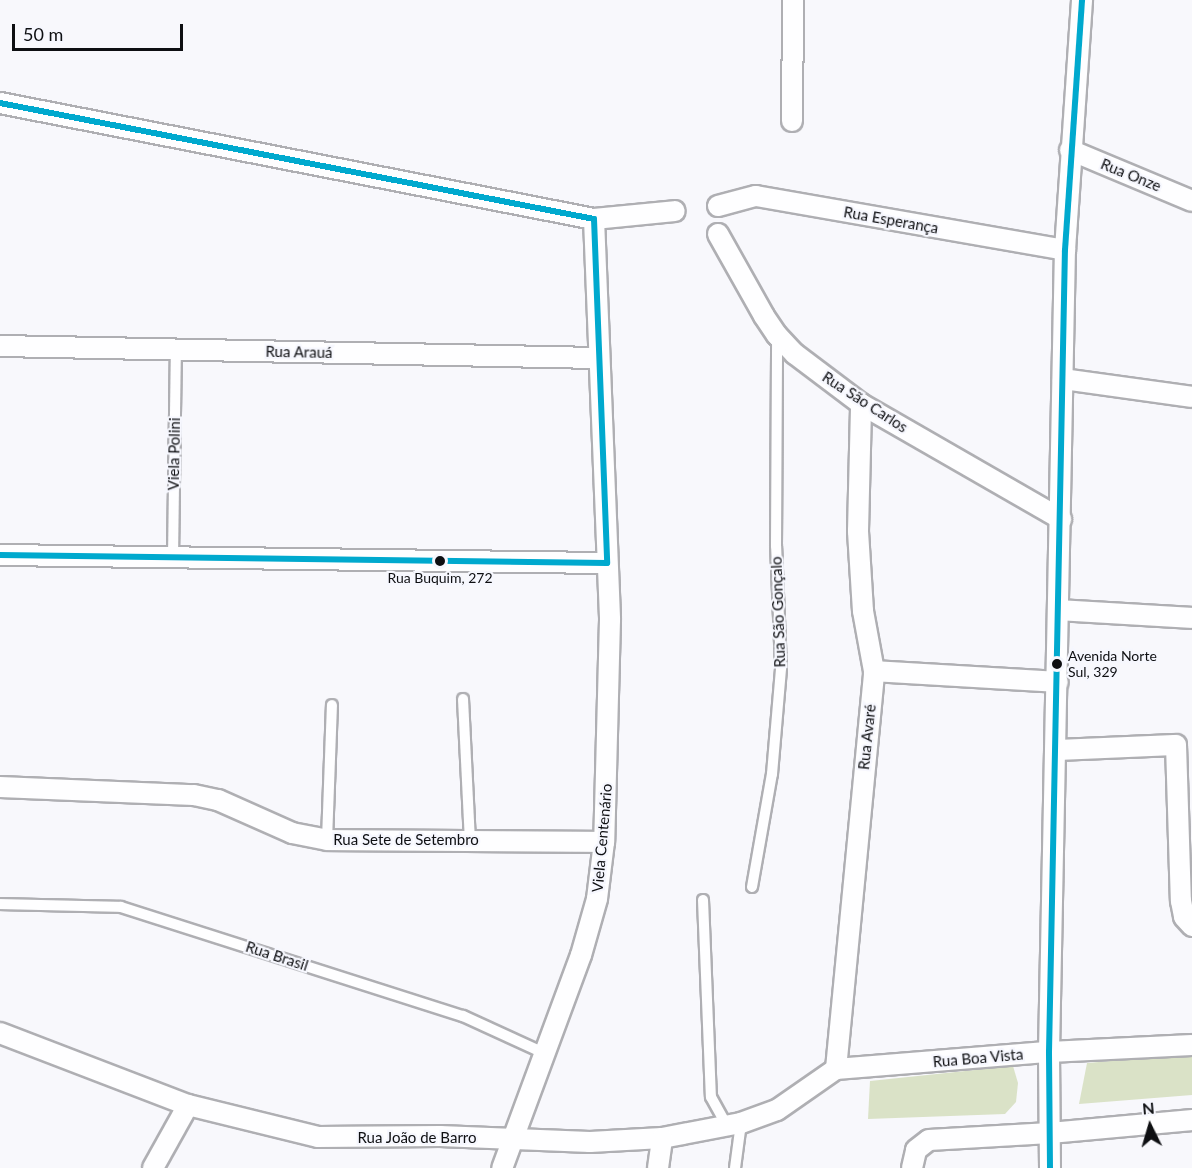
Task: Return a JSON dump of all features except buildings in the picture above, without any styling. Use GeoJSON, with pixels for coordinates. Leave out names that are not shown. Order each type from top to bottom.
{"type":"FeatureCollection","features":[{"type":"Feature","properties":{"kind":"street"},"geometry":{"type":"LineString","coordinates":[[792,121],[793,0]]}},
{"type":"Feature","properties":{"kind":"street"},"geometry":{"type":"LineString","coordinates":[[1050,1168],[1049,1052],[1065,250],[1082,0]]}},
{"type":"Feature","properties":{"kind":"street"},"geometry":{"type":"LineString","coordinates":[[0,103],[594,219],[675,212]]}},
{"type":"Feature","properties":{"kind":"street","name":"Rua Onze"},"geometry":{"type":"LineString","coordinates":[[1070,150],[1192,201]]}},
{"type":"Feature","properties":{"kind":"street","name":"Rua Esperança"},"geometry":{"type":"LineString","coordinates":[[718,206],[756,196],[1065,250]]}},
{"type":"Feature","properties":{"kind":"street","name":"Viela Centenário"},"geometry":{"type":"LineString","coordinates":[[501,1168],[514,1140],[581,955],[597,899],[604,842],[610,686],[594,219]]}},
{"type":"Feature","properties":{"kind":"street","name":"Rua São Carlos"},"geometry":{"type":"LineString","coordinates":[[718,234],[777,336],[795,354],[861,404],[1061,519]]}},
{"type":"Feature","properties":{"kind":"street","name":"Rua Arauá"},"geometry":{"type":"LineString","coordinates":[[0,346],[598,357]]}},
{"type":"Feature","properties":{"kind":"street"},"geometry":{"type":"LineString","coordinates":[[1063,379],[1192,397]]}},
{"type":"Feature","properties":{"kind":"street","name":"Rua Avaré"},"geometry":{"type":"LineString","coordinates":[[836,1070],[874,671],[863,611],[858,531],[861,404]]}},
{"type":"Feature","properties":{"kind":"street"},"geometry":{"type":"LineString","coordinates":[[0,555],[607,563]]}},
{"type":"Feature","properties":{"kind":"street"},"geometry":{"type":"LineString","coordinates":[[1059,610],[1192,618]]}},
{"type":"Feature","properties":{"kind":"street"},"geometry":{"type":"LineString","coordinates":[[874,671],[1058,682]]}},
{"type":"Feature","properties":{"kind":"street"},"geometry":{"type":"LineString","coordinates":[[1056,750],[1176,745],[1181,902],[1184,917],[1192,926]]}},
{"type":"Feature","properties":{"kind":"street","name":"Rua Sete de Setembro"},"geometry":{"type":"LineString","coordinates":[[0,788],[194,795],[218,800],[292,833],[327,840],[604,842]]}},
{"type":"Feature","properties":{"kind":"street","name":"Rua João de Barro"},"geometry":{"type":"LineString","coordinates":[[0,1033],[188,1105],[273,1128],[318,1137],[440,1136],[590,1142],[662,1138],[734,1125],[777,1110],[836,1070]]}},
{"type":"Feature","properties":{"kind":"street","name":"Rua Boa Vista"},"geometry":{"type":"LineString","coordinates":[[836,1070],[1049,1052],[1192,1045]]}},
{"type":"Feature","properties":{"kind":"street"},"geometry":{"type":"LineString","coordinates":[[153,1168],[188,1105]]}},
{"type":"Feature","properties":{"kind":"street"},"geometry":{"type":"LineString","coordinates":[[912,1168],[915,1150],[929,1140],[1050,1133],[1192,1120]]}},
{"type":"Feature","properties":{"kind":"street"},"geometry":{"type":"LineString","coordinates":[[658,1168],[662,1138]]}},
{"type":"Feature","properties":{"kind":"lane","name":"Rua São Gonçalo"},"geometry":{"type":"LineString","coordinates":[[752,887],[772,774],[780,678],[776,546],[777,336]]}},
{"type":"Feature","properties":{"kind":"lane","name":"Viela Polini"},"geometry":{"type":"LineString","coordinates":[[173,557],[176,350]]}},
{"type":"Feature","properties":{"kind":"lane"},"geometry":{"type":"LineString","coordinates":[[463,699],[470,840]]}},
{"type":"Feature","properties":{"kind":"lane"},"geometry":{"type":"LineString","coordinates":[[327,840],[332,705]]}},
{"type":"Feature","properties":{"kind":"lane"},"geometry":{"type":"LineString","coordinates":[[703,900],[711,1097],[734,1125],[735,1168]]}},
{"type":"Feature","properties":{"kind":"lane","name":"Rua Brasil"},"geometry":{"type":"LineString","coordinates":[[0,904],[121,907],[463,1017],[544,1053]]}},
{"type":"Feature","properties":{"kind":"green space"},"geometry":{"type":"Polygon","coordinates":[[[1192,1054],[1192,1095],[1079,1104],[1087,1063],[1192,1054]]]}},
{"type":"Feature","properties":{"kind":"green space"},"geometry":{"type":"Polygon","coordinates":[[[1013,1066],[1018,1083],[1016,1102],[1005,1114],[868,1119],[870,1081],[1013,1066]]]}},
{"type":"Feature","properties":{"kind":"transit line"},"geometry":{"type":"LineString","coordinates":[[1050,1168],[1049,1052],[1065,250],[1082,0]]}},
{"type":"Feature","properties":{"kind":"transit line"},"geometry":{"type":"LineString","coordinates":[[0,103],[594,219],[607,563]]}},
{"type":"Feature","properties":{"kind":"transit line"},"geometry":{"type":"LineString","coordinates":[[0,555],[607,563]]}},
{"type":"Feature","properties":{"kind":"place","name":"Rua Buquim, 272"},"geometry":{"type":"Point","coordinates":[440,561]}},
{"type":"Feature","properties":{"kind":"place","name":"Avenida Norte Sul, 329"},"geometry":{"type":"Point","coordinates":[1057,664]}}]}
